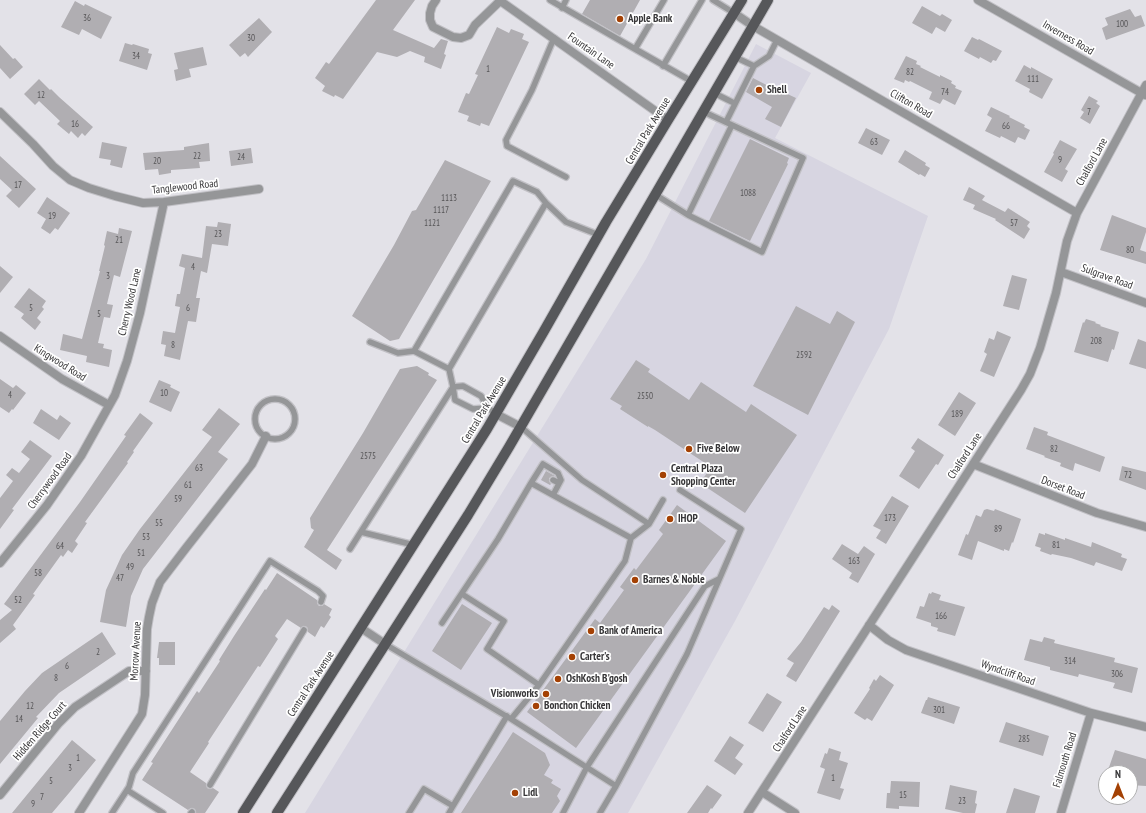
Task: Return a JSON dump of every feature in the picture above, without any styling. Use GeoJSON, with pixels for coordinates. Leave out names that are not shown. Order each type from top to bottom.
{"type":"FeatureCollection","features":[{"type":"Feature","properties":{"kind":"main road","name":"Central Park Avenue"},"geometry":{"type":"LineString","coordinates":[[243,813],[414,545],[492,411],[691,81],[742,0]]}},
{"type":"Feature","properties":{"kind":"main road"},"geometry":{"type":"LineString","coordinates":[[277,813],[468,515],[521,427],[768,0]]}},
{"type":"Feature","properties":{"kind":"street","name":"Fountain Lane"},"geometry":{"type":"LineString","coordinates":[[436,0],[430,13],[430,20],[433,27],[453,37],[461,38],[469,35],[475,25],[500,0],[668,120]]}},
{"type":"Feature","properties":{"kind":"street","name":"Inverness Road"},"geometry":{"type":"LineString","coordinates":[[978,0],[1144,94]]}},
{"type":"Feature","properties":{"kind":"street","name":"Clifton Road"},"geometry":{"type":"LineString","coordinates":[[734,13],[777,40],[1077,213]]}},
{"type":"Feature","properties":{"kind":"street","name":"Chalford Lane"},"geometry":{"type":"LineString","coordinates":[[748,813],[1030,374],[1040,348],[1056,293],[1067,241],[1077,213],[1144,94],[1146,85]]}},
{"type":"Feature","properties":{"kind":"street","name":"Tanglewood Road"},"geometry":{"type":"LineString","coordinates":[[0,112],[53,166],[70,180],[115,196],[143,202],[164,202],[259,189]]}},
{"type":"Feature","properties":{"kind":"street","name":"Cherry Wood Lane"},"geometry":{"type":"LineString","coordinates":[[109,405],[115,395],[127,361],[140,313],[164,202]]}},
{"type":"Feature","properties":{"kind":"street","name":"Sulgrave Road"},"geometry":{"type":"LineString","coordinates":[[1061,272],[1146,303]]}},
{"type":"Feature","properties":{"kind":"street","name":"Kingwood Road"},"geometry":{"type":"LineString","coordinates":[[0,336],[62,379],[109,405]]}},
{"type":"Feature","properties":{"kind":"street","name":"Cherrywood Road"},"geometry":{"type":"LineString","coordinates":[[0,563],[47,504],[77,462],[109,405]]}},
{"type":"Feature","properties":{"kind":"street"},"geometry":{"type":"LineString","coordinates":[[492,411],[521,427]]}},
{"type":"Feature","properties":{"kind":"street","name":"Morrow Avenue"},"geometry":{"type":"LineString","coordinates":[[79,813],[142,714],[145,700],[147,629],[152,603],[160,582],[252,464],[266,436]]}},
{"type":"Feature","properties":{"kind":"street","name":"Dorset Road"},"geometry":{"type":"LineString","coordinates":[[973,464],[1097,513],[1146,527]]}},
{"type":"Feature","properties":{"kind":"street","name":"Wyndcliff Road"},"geometry":{"type":"LineString","coordinates":[[869,625],[888,640],[906,650],[1091,713],[1146,727]]}},
{"type":"Feature","properties":{"kind":"street"},"geometry":{"type":"LineString","coordinates":[[361,628],[385,644]]}},
{"type":"Feature","properties":{"kind":"street","name":"Hidden Ridge Court"},"geometry":{"type":"LineString","coordinates":[[0,795],[58,724],[75,707],[129,671],[146,671]]}},
{"type":"Feature","properties":{"kind":"street","name":"Falmouth Road"},"geometry":{"type":"LineString","coordinates":[[1060,813],[1091,713]]}},
{"type":"Feature","properties":{"kind":"street"},"geometry":{"type":"LineString","coordinates":[[762,792],[795,813]]}},
{"type":"Feature","properties":{"kind":"lane"},"geometry":{"type":"LineString","coordinates":[[550,0],[691,81]]}},
{"type":"Feature","properties":{"kind":"lane"},"geometry":{"type":"LineString","coordinates":[[562,8],[566,0]]}},
{"type":"Feature","properties":{"kind":"lane"},"geometry":{"type":"LineString","coordinates":[[636,49],[664,0]]}},
{"type":"Feature","properties":{"kind":"lane"},"geometry":{"type":"LineString","coordinates":[[663,66],[702,0]]}},
{"type":"Feature","properties":{"kind":"lane"},"geometry":{"type":"LineString","coordinates":[[713,0],[734,13]]}},
{"type":"Feature","properties":{"kind":"lane"},"geometry":{"type":"LineString","coordinates":[[554,38],[532,90],[506,140],[507,146],[566,176]]}},
{"type":"Feature","properties":{"kind":"lane"},"geometry":{"type":"LineString","coordinates":[[726,122],[734,103],[754,66],[768,56],[777,40]]}},
{"type":"Feature","properties":{"kind":"lane"},"geometry":{"type":"LineString","coordinates":[[735,57],[754,66]]}},
{"type":"Feature","properties":{"kind":"lane"},"geometry":{"type":"LineString","coordinates":[[714,93],[734,103]]}},
{"type":"Feature","properties":{"kind":"lane"},"geometry":{"type":"LineString","coordinates":[[656,195],[688,215],[762,252],[803,158],[704,112]]}},
{"type":"Feature","properties":{"kind":"lane"},"geometry":{"type":"LineString","coordinates":[[688,215],[732,125]]}},
{"type":"Feature","properties":{"kind":"lane"},"geometry":{"type":"LineString","coordinates":[[414,351],[514,181],[537,192],[566,222],[599,235]]}},
{"type":"Feature","properties":{"kind":"lane"},"geometry":{"type":"LineString","coordinates":[[492,411],[472,409],[455,400],[449,369],[546,203]]}},
{"type":"Feature","properties":{"kind":"lane"},"geometry":{"type":"LineString","coordinates":[[370,342],[398,353],[414,351],[449,369]]}},
{"type":"Feature","properties":{"kind":"lane"},"geometry":{"type":"LineString","coordinates":[[453,387],[463,386],[481,396],[492,411]]}},
{"type":"Feature","properties":{"kind":"lane"},"geometry":{"type":"LineString","coordinates":[[350,549],[453,387]]}},
{"type":"Feature","properties":{"kind":"lane"},"geometry":{"type":"LineString","coordinates":[[280,400],[286,402],[294,413],[294,426],[290,432],[279,439],[272,439],[266,436],[261,432],[256,421],[258,409],[268,401],[280,400]]}},
{"type":"Feature","properties":{"kind":"lane"},"geometry":{"type":"LineString","coordinates":[[521,427],[582,480],[649,524]]}},
{"type":"Feature","properties":{"kind":"lane"},"geometry":{"type":"LineString","coordinates":[[442,623],[498,539],[531,483],[541,473],[542,464],[558,473],[561,480],[553,495]]}},
{"type":"Feature","properties":{"kind":"lane"},"geometry":{"type":"LineString","coordinates":[[553,480],[559,484]]}},
{"type":"Feature","properties":{"kind":"lane"},"geometry":{"type":"LineString","coordinates":[[531,483],[631,538]]}},
{"type":"Feature","properties":{"kind":"lane"},"geometry":{"type":"LineString","coordinates":[[600,813],[687,654],[741,529],[680,490]]}},
{"type":"Feature","properties":{"kind":"lane"},"geometry":{"type":"LineString","coordinates":[[449,813],[509,718],[539,685],[625,560],[631,538],[649,524],[663,500]]}},
{"type":"Feature","properties":{"kind":"lane"},"geometry":{"type":"LineString","coordinates":[[362,532],[414,545]]}},
{"type":"Feature","properties":{"kind":"lane"},"geometry":{"type":"LineString","coordinates":[[112,813],[127,790],[133,773],[270,560],[318,591],[323,596],[321,602]]}},
{"type":"Feature","properties":{"kind":"lane"},"geometry":{"type":"LineString","coordinates":[[563,813],[587,767],[705,586],[719,579]]}},
{"type":"Feature","properties":{"kind":"lane"},"geometry":{"type":"LineString","coordinates":[[462,594],[504,622],[486,649],[539,685]]}},
{"type":"Feature","properties":{"kind":"lane"},"geometry":{"type":"LineString","coordinates":[[210,785],[304,630]]}},
{"type":"Feature","properties":{"kind":"lane"},"geometry":{"type":"LineString","coordinates":[[385,644],[509,718],[616,786]]}},
{"type":"Feature","properties":{"kind":"lane"},"geometry":{"type":"LineString","coordinates":[[409,813],[424,789],[453,806]]}},
{"type":"Feature","properties":{"kind":"lane"},"geometry":{"type":"LineString","coordinates":[[127,790],[164,813]]}},
{"type":"Feature","properties":{"kind":"shaded area","name":"Central Plaza Shopping Center"},"geometry":{"type":"Polygon","coordinates":[[[756,44],[811,73],[775,138],[928,216],[889,329],[735,621],[628,813],[305,813],[646,259],[756,44]]]}},
{"type":"Feature","properties":{"kind":"building"},"geometry":{"type":"Polygon","coordinates":[[[376,0],[415,0],[393,30],[434,48],[441,39],[448,41],[444,54],[446,55],[441,69],[424,62],[425,57],[410,51],[397,57],[377,52],[343,99],[335,95],[334,97],[322,91],[325,86],[315,78],[326,62],[329,64],[376,0]]]}},
{"type":"Feature","properties":{"kind":"building"},"geometry":{"type":"Polygon","coordinates":[[[590,0],[640,0],[620,36],[582,14],[590,0]]]}},
{"type":"Feature","properties":{"kind":"building"},"geometry":{"type":"Polygon","coordinates":[[[75,1],[84,6],[85,4],[112,17],[101,39],[82,29],[79,35],[61,27],[75,1]]]}},
{"type":"Feature","properties":{"kind":"building"},"geometry":{"type":"Polygon","coordinates":[[[922,6],[940,16],[942,14],[952,20],[945,32],[936,27],[932,34],[912,23],[922,6]]]}},
{"type":"Feature","properties":{"kind":"building"},"geometry":{"type":"Polygon","coordinates":[[[1130,9],[1135,17],[1141,15],[1145,26],[1106,40],[1102,28],[1108,25],[1105,18],[1130,9]]]}},
{"type":"Feature","properties":{"kind":"building"},"geometry":{"type":"Polygon","coordinates":[[[259,18],[272,32],[248,57],[245,53],[240,57],[229,45],[259,18]]]}},
{"type":"Feature","properties":{"kind":"building"},"geometry":{"type":"Polygon","coordinates":[[[497,27],[509,33],[511,29],[524,34],[522,39],[529,42],[489,126],[481,123],[480,126],[467,121],[469,116],[458,112],[466,93],[469,94],[478,75],[475,74],[497,27]]]}},
{"type":"Feature","properties":{"kind":"building"},"geometry":{"type":"Polygon","coordinates":[[[972,37],[1002,51],[996,61],[993,60],[991,63],[980,57],[979,59],[964,51],[972,37]]]}},
{"type":"Feature","properties":{"kind":"building"},"geometry":{"type":"Polygon","coordinates":[[[125,43],[149,49],[148,53],[152,54],[147,70],[119,61],[125,43]]]}},
{"type":"Feature","properties":{"kind":"building"},"geometry":{"type":"Polygon","coordinates":[[[0,45],[23,67],[10,79],[0,68],[0,45]]]}},
{"type":"Feature","properties":{"kind":"building"},"geometry":{"type":"Polygon","coordinates":[[[203,47],[207,65],[189,69],[191,77],[176,81],[174,70],[178,69],[174,53],[203,47]]]}},
{"type":"Feature","properties":{"kind":"building"},"geometry":{"type":"Polygon","coordinates":[[[906,56],[917,61],[916,64],[921,66],[920,67],[952,81],[951,83],[956,86],[955,88],[962,91],[955,105],[943,99],[940,104],[929,99],[932,92],[910,81],[905,80],[904,83],[894,79],[906,56]]]}},
{"type":"Feature","properties":{"kind":"building"},"geometry":{"type":"Polygon","coordinates":[[[1024,65],[1031,69],[1031,67],[1053,79],[1042,99],[1029,92],[1030,89],[1015,81],[1024,65]]]}},
{"type":"Feature","properties":{"kind":"building"},"geometry":{"type":"Polygon","coordinates":[[[753,78],[780,92],[781,91],[796,98],[781,127],[765,119],[772,107],[746,92],[753,78]]]}},
{"type":"Feature","properties":{"kind":"building"},"geometry":{"type":"Polygon","coordinates":[[[39,79],[93,127],[85,136],[82,133],[78,138],[71,131],[69,134],[57,124],[60,121],[39,101],[35,105],[24,94],[39,79]]]}},
{"type":"Feature","properties":{"kind":"building"},"geometry":{"type":"Polygon","coordinates":[[[1089,96],[1098,101],[1096,103],[1100,106],[1090,124],[1080,118],[1084,112],[1081,110],[1089,96]]]}},
{"type":"Feature","properties":{"kind":"building"},"geometry":{"type":"Polygon","coordinates":[[[991,107],[1025,125],[1024,127],[1030,130],[1025,140],[1018,137],[1015,143],[1001,136],[1000,138],[985,131],[992,118],[987,115],[991,107]]]}},
{"type":"Feature","properties":{"kind":"building"},"geometry":{"type":"Polygon","coordinates":[[[866,128],[890,140],[882,155],[858,143],[866,128]]]}},
{"type":"Feature","properties":{"kind":"building"},"geometry":{"type":"Polygon","coordinates":[[[750,139],[789,158],[788,164],[750,241],[709,221],[750,139]]]}},
{"type":"Feature","properties":{"kind":"building"},"geometry":{"type":"Polygon","coordinates":[[[1060,140],[1077,149],[1065,169],[1068,171],[1062,182],[1044,172],[1060,140]]]}},
{"type":"Feature","properties":{"kind":"building"},"geometry":{"type":"Polygon","coordinates":[[[102,142],[127,147],[122,168],[110,165],[111,160],[99,158],[102,142]]]}},
{"type":"Feature","properties":{"kind":"building"},"geometry":{"type":"Polygon","coordinates":[[[209,143],[210,161],[199,162],[200,168],[171,170],[171,173],[159,175],[158,169],[145,170],[143,153],[184,150],[184,147],[209,143]]]}},
{"type":"Feature","properties":{"kind":"building"},"geometry":{"type":"Polygon","coordinates":[[[251,148],[253,163],[231,166],[229,151],[251,148]]]}},
{"type":"Feature","properties":{"kind":"building"},"geometry":{"type":"Polygon","coordinates":[[[905,150],[926,163],[925,165],[930,168],[925,177],[898,162],[905,150]]]}},
{"type":"Feature","properties":{"kind":"building"},"geometry":{"type":"Polygon","coordinates":[[[0,156],[36,189],[19,208],[6,196],[12,190],[0,179],[0,156]]]}},
{"type":"Feature","properties":{"kind":"building"},"geometry":{"type":"Polygon","coordinates":[[[445,160],[491,181],[399,339],[390,341],[352,316],[394,245],[412,211],[416,210],[445,160]]]}},
{"type":"Feature","properties":{"kind":"building"},"geometry":{"type":"Polygon","coordinates":[[[969,187],[985,196],[982,200],[1005,212],[1008,208],[1030,222],[1027,226],[1030,229],[1024,239],[995,220],[996,219],[973,209],[975,205],[963,200],[969,187]]]}},
{"type":"Feature","properties":{"kind":"building"},"geometry":{"type":"Polygon","coordinates":[[[47,197],[70,213],[58,230],[55,228],[50,234],[41,228],[46,219],[37,213],[47,197]]]}},
{"type":"Feature","properties":{"kind":"building"},"geometry":{"type":"Polygon","coordinates":[[[1112,215],[1146,228],[1140,250],[1146,252],[1146,264],[1100,250],[1112,215]]]}},
{"type":"Feature","properties":{"kind":"building"},"geometry":{"type":"Polygon","coordinates":[[[218,222],[231,224],[228,246],[212,244],[207,273],[201,271],[196,298],[200,298],[196,322],[188,321],[180,360],[164,356],[166,345],[161,344],[163,331],[175,333],[180,307],[175,306],[177,294],[180,294],[185,268],[179,266],[182,254],[202,258],[206,226],[217,227],[218,222]]]}},
{"type":"Feature","properties":{"kind":"building"},"geometry":{"type":"Polygon","coordinates":[[[119,228],[132,231],[120,277],[114,275],[107,304],[113,305],[110,318],[104,317],[98,343],[104,344],[103,348],[112,350],[109,367],[86,362],[87,356],[60,350],[63,334],[82,339],[100,271],[107,231],[118,234],[119,228]]]}},
{"type":"Feature","properties":{"kind":"building"},"geometry":{"type":"Polygon","coordinates":[[[0,266],[13,277],[0,293],[0,266]]]}},
{"type":"Feature","properties":{"kind":"building"},"geometry":{"type":"Polygon","coordinates":[[[1012,275],[1027,279],[1019,310],[1003,306],[1012,275]]]}},
{"type":"Feature","properties":{"kind":"building"},"geometry":{"type":"Polygon","coordinates":[[[29,288],[46,301],[42,307],[44,309],[37,318],[41,322],[35,330],[21,318],[24,314],[14,307],[29,288]]]}},
{"type":"Feature","properties":{"kind":"building"},"geometry":{"type":"Polygon","coordinates":[[[796,306],[830,324],[837,311],[855,322],[808,415],[753,386],[796,306]]]}},
{"type":"Feature","properties":{"kind":"building"},"geometry":{"type":"Polygon","coordinates":[[[1086,319],[1096,322],[1095,323],[1101,325],[1100,326],[1119,332],[1114,350],[1112,349],[1108,362],[1074,352],[1083,322],[1084,323],[1086,319]]]}},
{"type":"Feature","properties":{"kind":"building"},"geometry":{"type":"Polygon","coordinates":[[[997,331],[1011,337],[994,377],[980,371],[987,354],[984,352],[989,338],[994,340],[997,331]]]}},
{"type":"Feature","properties":{"kind":"building"},"geometry":{"type":"Polygon","coordinates":[[[1138,339],[1146,342],[1146,369],[1129,364],[1138,339]]]}},
{"type":"Feature","properties":{"kind":"building"},"geometry":{"type":"Polygon","coordinates":[[[636,360],[650,369],[648,372],[689,400],[701,382],[746,412],[751,404],[797,435],[745,513],[700,483],[711,467],[620,409],[622,406],[610,399],[636,360]]]}},
{"type":"Feature","properties":{"kind":"building"},"geometry":{"type":"Polygon","coordinates":[[[417,366],[437,380],[327,550],[342,560],[336,570],[304,547],[314,530],[311,528],[310,518],[363,433],[400,369],[417,366]]]}},
{"type":"Feature","properties":{"kind":"building"},"geometry":{"type":"Polygon","coordinates":[[[0,379],[13,388],[16,385],[26,393],[9,413],[0,407],[0,379]]]}},
{"type":"Feature","properties":{"kind":"building"},"geometry":{"type":"Polygon","coordinates":[[[159,380],[171,385],[170,387],[180,392],[171,412],[149,402],[159,380]]]}},
{"type":"Feature","properties":{"kind":"building"},"geometry":{"type":"Polygon","coordinates":[[[959,392],[976,403],[955,436],[938,425],[959,392]]]}},
{"type":"Feature","properties":{"kind":"building"},"geometry":{"type":"Polygon","coordinates":[[[219,408],[240,424],[218,452],[228,459],[143,569],[131,596],[126,627],[100,622],[106,590],[122,555],[140,529],[212,437],[202,430],[219,408]]]}},
{"type":"Feature","properties":{"kind":"building"},"geometry":{"type":"Polygon","coordinates":[[[41,409],[57,420],[60,415],[71,423],[59,440],[33,423],[41,409]]]}},
{"type":"Feature","properties":{"kind":"building"},"geometry":{"type":"Polygon","coordinates":[[[140,413],[153,423],[133,451],[134,452],[127,462],[128,463],[85,522],[87,523],[75,541],[78,544],[72,553],[68,550],[63,557],[61,555],[13,625],[16,629],[0,643],[0,620],[12,610],[4,604],[80,502],[126,436],[124,435],[140,413]]]}},
{"type":"Feature","properties":{"kind":"building"},"geometry":{"type":"Polygon","coordinates":[[[1034,427],[1048,432],[1047,435],[1105,457],[1100,472],[1075,463],[1073,471],[1060,466],[1061,463],[1026,449],[1034,427]]]}},
{"type":"Feature","properties":{"kind":"building"},"geometry":{"type":"Polygon","coordinates":[[[918,438],[944,455],[919,489],[899,476],[915,451],[911,448],[918,438]]]}},
{"type":"Feature","properties":{"kind":"building"},"geometry":{"type":"Polygon","coordinates":[[[30,440],[52,456],[12,509],[14,510],[0,529],[0,498],[13,481],[6,475],[12,468],[19,473],[30,459],[21,452],[30,440]]]}},
{"type":"Feature","properties":{"kind":"building"},"geometry":{"type":"Polygon","coordinates":[[[1122,466],[1146,472],[1146,490],[1119,480],[1122,466]]]}},
{"type":"Feature","properties":{"kind":"building"},"geometry":{"type":"Polygon","coordinates":[[[546,471],[555,476],[549,478],[550,485],[541,480],[546,471]]]}},
{"type":"Feature","properties":{"kind":"building"},"geometry":{"type":"Polygon","coordinates":[[[892,496],[909,506],[886,544],[876,538],[881,530],[873,526],[892,496]]]}},
{"type":"Feature","properties":{"kind":"building"},"geometry":{"type":"Polygon","coordinates":[[[677,505],[726,541],[576,748],[527,712],[595,619],[600,623],[624,590],[620,587],[634,568],[636,570],[663,534],[659,530],[677,505]]]}},
{"type":"Feature","properties":{"kind":"building"},"geometry":{"type":"Polygon","coordinates":[[[987,509],[994,511],[995,509],[1021,519],[1009,551],[1004,549],[1004,551],[978,541],[972,560],[958,555],[966,534],[968,535],[976,515],[981,517],[984,510],[987,509]]]}},
{"type":"Feature","properties":{"kind":"building"},"geometry":{"type":"Polygon","coordinates":[[[1039,533],[1045,535],[1045,533],[1065,540],[1065,538],[1091,547],[1092,542],[1122,554],[1121,557],[1127,559],[1122,571],[1096,562],[1094,566],[1071,558],[1051,555],[1040,551],[1041,548],[1035,546],[1039,533]]]}},
{"type":"Feature","properties":{"kind":"building"},"geometry":{"type":"Polygon","coordinates":[[[842,544],[858,554],[864,546],[875,554],[858,583],[849,578],[852,573],[832,559],[842,544]]]}},
{"type":"Feature","properties":{"kind":"building"},"geometry":{"type":"Polygon","coordinates":[[[277,573],[317,600],[319,606],[324,604],[332,609],[329,615],[331,617],[324,628],[321,626],[315,637],[308,632],[307,627],[304,626],[301,628],[287,619],[275,636],[278,639],[260,667],[258,666],[190,772],[206,783],[207,788],[213,788],[219,792],[205,813],[196,813],[195,809],[191,808],[188,810],[142,780],[153,763],[151,762],[197,691],[199,693],[234,636],[277,573]]]}},
{"type":"Feature","properties":{"kind":"building"},"geometry":{"type":"Polygon","coordinates":[[[932,592],[941,595],[939,600],[965,607],[955,636],[937,631],[938,628],[931,626],[931,623],[916,618],[920,606],[924,607],[929,593],[931,594],[932,592]]]}},
{"type":"Feature","properties":{"kind":"building"},"geometry":{"type":"Polygon","coordinates":[[[462,604],[492,623],[461,670],[432,651],[462,604]]]}},
{"type":"Feature","properties":{"kind":"building"},"geometry":{"type":"Polygon","coordinates":[[[832,605],[840,611],[796,682],[786,676],[794,663],[787,659],[801,642],[824,607],[829,610],[832,605]]]}},
{"type":"Feature","properties":{"kind":"building"},"geometry":{"type":"Polygon","coordinates":[[[102,632],[116,654],[59,693],[36,717],[38,718],[0,764],[0,721],[42,673],[102,632]]]}},
{"type":"Feature","properties":{"kind":"building"},"geometry":{"type":"Polygon","coordinates":[[[1044,637],[1055,640],[1054,643],[1115,658],[1114,662],[1138,668],[1132,693],[1113,688],[1115,683],[1079,674],[1078,677],[1050,670],[1050,667],[1024,660],[1030,639],[1042,642],[1044,637]]]}},
{"type":"Feature","properties":{"kind":"building"},"geometry":{"type":"Polygon","coordinates":[[[159,642],[175,642],[175,665],[159,665],[159,658],[157,658],[159,642]]]}},
{"type":"Feature","properties":{"kind":"building"},"geometry":{"type":"Polygon","coordinates":[[[880,675],[894,685],[872,721],[867,718],[865,720],[854,713],[870,689],[869,688],[874,679],[876,681],[880,675]]]}},
{"type":"Feature","properties":{"kind":"building"},"geometry":{"type":"Polygon","coordinates":[[[767,693],[782,702],[763,732],[748,723],[767,693]]]}},
{"type":"Feature","properties":{"kind":"building"},"geometry":{"type":"Polygon","coordinates":[[[928,697],[960,707],[954,724],[921,713],[928,697]]]}},
{"type":"Feature","properties":{"kind":"building"},"geometry":{"type":"Polygon","coordinates":[[[1006,722],[1049,736],[1043,756],[999,742],[1006,722]]]}},
{"type":"Feature","properties":{"kind":"building"},"geometry":{"type":"Polygon","coordinates":[[[513,732],[545,753],[550,765],[544,775],[553,780],[551,783],[561,789],[557,796],[560,801],[552,813],[461,813],[513,732]]]}},
{"type":"Feature","properties":{"kind":"building"},"geometry":{"type":"Polygon","coordinates":[[[730,736],[744,745],[735,758],[743,764],[735,775],[714,761],[730,736]]]}},
{"type":"Feature","properties":{"kind":"building"},"geometry":{"type":"Polygon","coordinates":[[[72,740],[96,760],[69,793],[52,813],[12,813],[72,740]]]}},
{"type":"Feature","properties":{"kind":"building"},"geometry":{"type":"Polygon","coordinates":[[[829,748],[841,752],[839,760],[848,763],[840,788],[844,789],[840,800],[817,793],[825,769],[820,767],[825,753],[827,754],[829,748]]]}},
{"type":"Feature","properties":{"kind":"building"},"geometry":{"type":"Polygon","coordinates":[[[1115,750],[1146,759],[1146,786],[1138,786],[1138,765],[1110,765],[1115,750]]]}},
{"type":"Feature","properties":{"kind":"building"},"geometry":{"type":"Polygon","coordinates":[[[891,781],[920,782],[919,807],[899,806],[899,809],[886,808],[887,793],[890,793],[891,781]]]}},
{"type":"Feature","properties":{"kind":"building"},"geometry":{"type":"Polygon","coordinates":[[[707,785],[722,795],[708,813],[687,813],[707,785]]]}},
{"type":"Feature","properties":{"kind":"building"},"geometry":{"type":"Polygon","coordinates":[[[950,785],[977,791],[975,813],[963,813],[945,809],[950,785]]]}},
{"type":"Feature","properties":{"kind":"building"},"geometry":{"type":"Polygon","coordinates":[[[1014,788],[1040,796],[1035,813],[1006,813],[1014,788]]]}},
{"type":"Feature","properties":{"kind":"place","name":"Apple Bank"},"geometry":{"type":"Point","coordinates":[620,19]}},
{"type":"Feature","properties":{"kind":"place","name":"Shell"},"geometry":{"type":"Point","coordinates":[759,90]}},
{"type":"Feature","properties":{"kind":"place","name":"Five Below"},"geometry":{"type":"Point","coordinates":[689,449]}},
{"type":"Feature","properties":{"kind":"place","name":"Central Plaza Shopping Center"},"geometry":{"type":"Point","coordinates":[663,475]}},
{"type":"Feature","properties":{"kind":"place","name":"IHOP"},"geometry":{"type":"Point","coordinates":[670,519]}},
{"type":"Feature","properties":{"kind":"place","name":"Barnes & Noble"},"geometry":{"type":"Point","coordinates":[635,580]}},
{"type":"Feature","properties":{"kind":"place","name":"Bank of America"},"geometry":{"type":"Point","coordinates":[591,631]}},
{"type":"Feature","properties":{"kind":"place","name":"Carter's"},"geometry":{"type":"Point","coordinates":[572,657]}},
{"type":"Feature","properties":{"kind":"place","name":"OshKosh B'gosh"},"geometry":{"type":"Point","coordinates":[558,679]}},
{"type":"Feature","properties":{"kind":"place","name":"Visionworks"},"geometry":{"type":"Point","coordinates":[546,694]}},
{"type":"Feature","properties":{"kind":"place","name":"Bonchon Chicken"},"geometry":{"type":"Point","coordinates":[536,706]}},
{"type":"Feature","properties":{"kind":"place","name":"Lidl"},"geometry":{"type":"Point","coordinates":[515,793]}}]}
